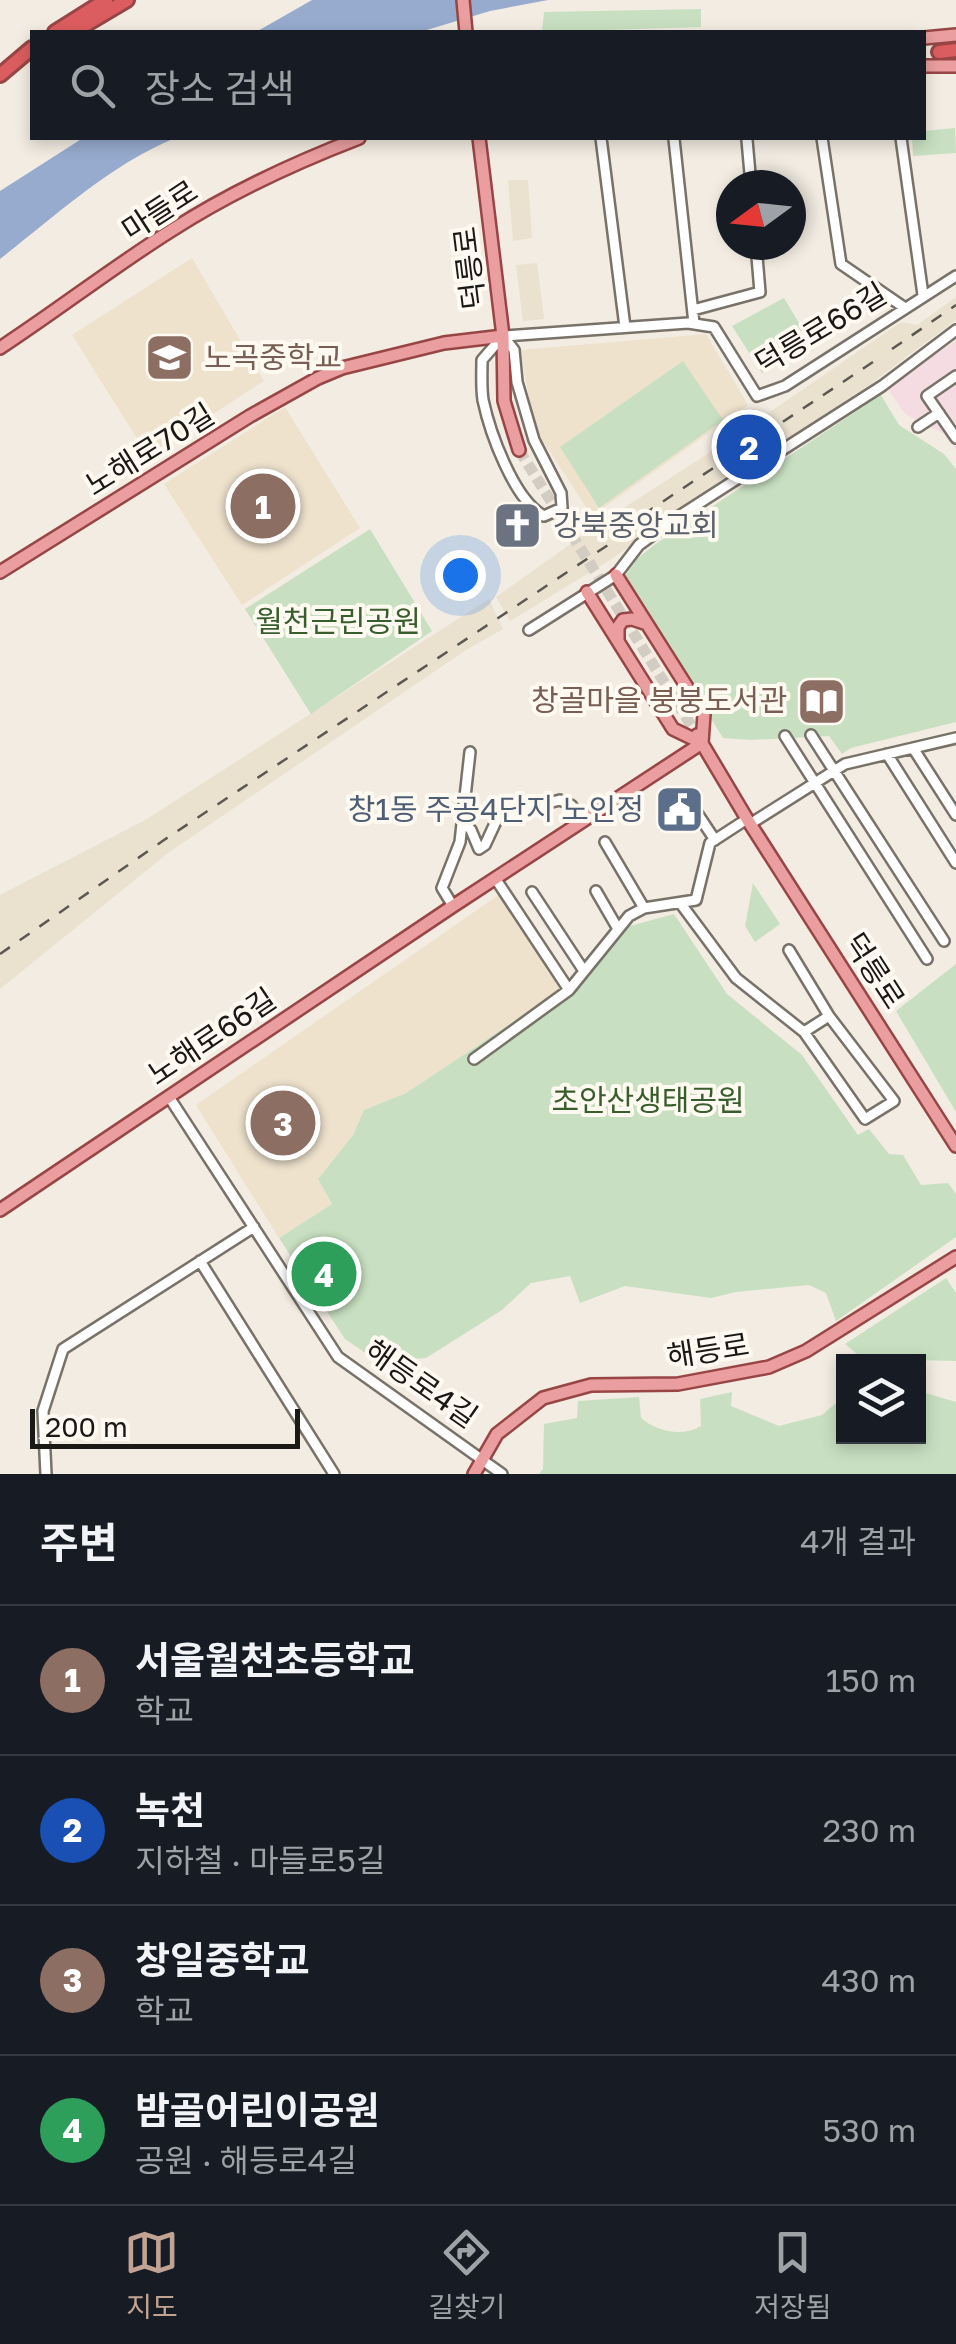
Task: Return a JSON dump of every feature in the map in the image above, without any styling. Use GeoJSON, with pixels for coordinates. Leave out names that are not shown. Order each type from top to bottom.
{"type":"FeatureCollection","features":[{"type":"Feature","properties":{"kind":"highway"},"geometry":{"type":"LineString","coordinates":[[58,30],[106,0]]}},
{"type":"Feature","properties":{"kind":"highway"},"geometry":{"type":"LineString","coordinates":[[76,30],[127,0]]}},
{"type":"Feature","properties":{"kind":"highway"},"geometry":{"type":"LineString","coordinates":[[0,77],[30,50]]}},
{"type":"Feature","properties":{"kind":"highway"},"geometry":{"type":"LineString","coordinates":[[939,52],[956,50]]}},
{"type":"Feature","properties":{"kind":"highway"},"geometry":{"type":"LineString","coordinates":[[0,77],[30,59]]}},
{"type":"Feature","properties":{"kind":"main road"},"geometry":{"type":"LineString","coordinates":[[463,0],[466,30]]}},
{"type":"Feature","properties":{"kind":"main road"},"geometry":{"type":"LineString","coordinates":[[926,38],[956,35]]}},
{"type":"Feature","properties":{"kind":"main road"},"geometry":{"type":"LineString","coordinates":[[926,66],[956,66]]}},
{"type":"Feature","properties":{"kind":"main road","name":"마들로"},"geometry":{"type":"LineString","coordinates":[[0,348],[170,230],[307,158],[354,140]]}},
{"type":"Feature","properties":{"kind":"main road","name":"덕릉로"},"geometry":{"type":"LineString","coordinates":[[479,140],[503,336],[504,401],[519,450]]}},
{"type":"Feature","properties":{"kind":"main road","name":"노해로70길"},"geometry":{"type":"LineString","coordinates":[[0,572],[318,378],[342,368],[444,343],[503,336]]}},
{"type":"Feature","properties":{"kind":"main road"},"geometry":{"type":"LineString","coordinates":[[588,592],[673,730],[700,739],[704,714],[616,575]]}},
{"type":"Feature","properties":{"kind":"main road"},"geometry":{"type":"LineString","coordinates":[[618,642],[618,627],[623,620],[632,618],[647,624]]}},
{"type":"Feature","properties":{"kind":"main road","name":"덕릉로"},"geometry":{"type":"LineString","coordinates":[[700,739],[956,1146]]}},
{"type":"Feature","properties":{"kind":"main road","name":"노해로66길"},"geometry":{"type":"LineString","coordinates":[[0,1210],[700,739]]}},
{"type":"Feature","properties":{"kind":"main road","name":"해등로"},"geometry":{"type":"LineString","coordinates":[[474,1474],[497,1434],[543,1398],[591,1385],[708,1381],[770,1367],[817,1344],[956,1258]]}},
{"type":"Feature","properties":{"kind":"street"},"geometry":{"type":"LineString","coordinates":[[601,140],[626,327]]}},
{"type":"Feature","properties":{"kind":"street"},"geometry":{"type":"LineString","coordinates":[[503,336],[514,350],[517,382],[534,440],[561,494],[562,508],[544,516],[531,509],[493,434],[482,396],[482,360],[503,336],[694,323],[674,140]]}},
{"type":"Feature","properties":{"kind":"street"},"geometry":{"type":"LineString","coordinates":[[747,140],[750,170]]}},
{"type":"Feature","properties":{"kind":"street"},"geometry":{"type":"LineString","coordinates":[[822,140],[840,264],[905,308]]}},
{"type":"Feature","properties":{"kind":"street"},"geometry":{"type":"LineString","coordinates":[[901,140],[923,295]]}},
{"type":"Feature","properties":{"kind":"street"},"geometry":{"type":"LineString","coordinates":[[693,310],[760,292],[757,260]]}},
{"type":"Feature","properties":{"kind":"street","name":"덕릉로66길"},"geometry":{"type":"LineString","coordinates":[[694,323],[714,327],[757,396],[785,386],[956,276]]}},
{"type":"Feature","properties":{"kind":"street"},"geometry":{"type":"LineString","coordinates":[[529,630],[616,575],[638,545],[673,520],[882,386],[956,330]]}},
{"type":"Feature","properties":{"kind":"street"},"geometry":{"type":"LineString","coordinates":[[956,376],[927,396],[956,438]]}},
{"type":"Feature","properties":{"kind":"street"},"geometry":{"type":"LineString","coordinates":[[918,427],[939,413]]}},
{"type":"Feature","properties":{"kind":"street"},"geometry":{"type":"LineString","coordinates":[[812,735],[944,941]]}},
{"type":"Feature","properties":{"kind":"street"},"geometry":{"type":"LineString","coordinates":[[785,736],[927,958]]}},
{"type":"Feature","properties":{"kind":"street"},"geometry":{"type":"LineString","coordinates":[[474,1058],[569,990],[629,916],[644,908],[696,900],[714,840],[845,764],[956,738]]}},
{"type":"Feature","properties":{"kind":"street"},"geometry":{"type":"LineString","coordinates":[[913,748],[956,815]]}},
{"type":"Feature","properties":{"kind":"street"},"geometry":{"type":"LineString","coordinates":[[452,906],[442,888],[460,842],[470,752]]}},
{"type":"Feature","properties":{"kind":"street"},"geometry":{"type":"LineString","coordinates":[[887,754],[956,863]]}},
{"type":"Feature","properties":{"kind":"street"},"geometry":{"type":"LineString","coordinates":[[462,820],[479,849],[485,845],[500,815],[560,800],[571,805],[582,820]]}},
{"type":"Feature","properties":{"kind":"street"},"geometry":{"type":"LineString","coordinates":[[695,810],[714,840]]}},
{"type":"Feature","properties":{"kind":"street"},"geometry":{"type":"LineString","coordinates":[[605,842],[644,908]]}},
{"type":"Feature","properties":{"kind":"street"},"geometry":{"type":"LineString","coordinates":[[495,878],[569,990]]}},
{"type":"Feature","properties":{"kind":"street"},"geometry":{"type":"LineString","coordinates":[[596,890],[618,929]]}},
{"type":"Feature","properties":{"kind":"street"},"geometry":{"type":"LineString","coordinates":[[532,892],[584,971]]}},
{"type":"Feature","properties":{"kind":"street"},"geometry":{"type":"LineString","coordinates":[[681,904],[736,978],[804,1032],[865,1119],[894,1101],[829,1016],[790,950]]}},
{"type":"Feature","properties":{"kind":"street"},"geometry":{"type":"LineString","coordinates":[[804,1032],[829,1016]]}},
{"type":"Feature","properties":{"kind":"street","name":"해등로4길"},"geometry":{"type":"LineString","coordinates":[[169,1096],[338,1357],[502,1474]]}},
{"type":"Feature","properties":{"kind":"street"},"geometry":{"type":"LineString","coordinates":[[46,1474],[43,1411],[63,1349],[254,1227]]}},
{"type":"Feature","properties":{"kind":"street"},"geometry":{"type":"LineString","coordinates":[[200,1261],[334,1474]]}},
{"type":"Feature","properties":{"kind":"shaded area"},"geometry":{"type":"Polygon","coordinates":[[[508,180],[528,180],[532,238],[513,241],[508,180]]]}},
{"type":"Feature","properties":{"kind":"shaded area","name":"노곡중학교"},"geometry":{"type":"Polygon","coordinates":[[[192,258],[264,381],[148,456],[72,335],[192,258]]]}},
{"type":"Feature","properties":{"kind":"shaded area"},"geometry":{"type":"Polygon","coordinates":[[[537,263],[544,319],[523,321],[516,265],[537,263]]]}},
{"type":"Feature","properties":{"kind":"shaded area"},"geometry":{"type":"Polygon","coordinates":[[[956,297],[956,320],[869,385],[610,560],[510,621],[496,597],[901,322],[917,325],[956,297]]]}},
{"type":"Feature","properties":{"kind":"shaded area"},"geometry":{"type":"Polygon","coordinates":[[[706,334],[748,405],[592,516],[533,426],[521,350],[706,334]]]}},
{"type":"Feature","properties":{"kind":"shaded area"},"geometry":{"type":"Polygon","coordinates":[[[956,341],[956,449],[944,434],[905,414],[886,386],[956,341]]]}},
{"type":"Feature","properties":{"kind":"shaded area"},"geometry":{"type":"Polygon","coordinates":[[[285,407],[360,528],[242,605],[164,484],[285,407]]]}},
{"type":"Feature","properties":{"kind":"shaded area"},"geometry":{"type":"Polygon","coordinates":[[[489,599],[503,629],[466,650],[168,853],[0,989],[0,895],[147,819],[489,599]]]}},
{"type":"Feature","properties":{"kind":"shaded area"},"geometry":{"type":"Polygon","coordinates":[[[500,894],[561,990],[406,1093],[364,1110],[353,1135],[318,1179],[332,1204],[279,1238],[196,1105],[500,894]]]}},
{"type":"Feature","properties":{"kind":"green space"},"geometry":{"type":"Polygon","coordinates":[[[701,9],[701,27],[542,30],[544,12],[701,9]]]}},
{"type":"Feature","properties":{"kind":"green space"},"geometry":{"type":"Polygon","coordinates":[[[955,128],[956,153],[913,156],[912,140],[926,140],[926,131],[955,128]]]}},
{"type":"Feature","properties":{"kind":"green space"},"geometry":{"type":"Polygon","coordinates":[[[784,298],[803,330],[788,340],[794,354],[762,373],[732,326],[784,298]]]}},
{"type":"Feature","properties":{"kind":"green space"},"geometry":{"type":"Polygon","coordinates":[[[683,361],[723,420],[599,508],[560,447],[683,361]]]}},
{"type":"Feature","properties":{"kind":"green space"},"geometry":{"type":"Polygon","coordinates":[[[881,395],[899,425],[944,454],[956,469],[956,722],[851,748],[842,754],[829,736],[723,738],[624,578],[637,559],[654,545],[881,395]]]}},
{"type":"Feature","properties":{"kind":"green space","name":"월천근린공원"},"geometry":{"type":"Polygon","coordinates":[[[370,529],[432,631],[311,714],[245,609],[370,529]]]}},
{"type":"Feature","properties":{"kind":"green space"},"geometry":{"type":"Polygon","coordinates":[[[753,883],[780,924],[755,942],[745,926],[753,883]]]}},
{"type":"Feature","properties":{"kind":"green space","name":"초안산생태공원"},"geometry":{"type":"Polygon","coordinates":[[[674,914],[727,994],[802,1055],[858,1135],[869,1129],[889,1154],[903,1155],[921,1185],[948,1183],[956,1194],[956,1237],[836,1321],[826,1293],[809,1285],[711,1298],[625,1286],[580,1303],[570,1276],[531,1283],[502,1310],[426,1358],[413,1359],[398,1375],[345,1339],[279,1238],[332,1204],[318,1179],[353,1135],[364,1110],[406,1093],[561,990],[575,991],[630,926],[674,914]]]}},
{"type":"Feature","properties":{"kind":"green space"},"geometry":{"type":"Polygon","coordinates":[[[956,964],[956,1112],[896,1011],[956,964]]]}},
{"type":"Feature","properties":{"kind":"green space"},"geometry":{"type":"Polygon","coordinates":[[[946,1278],[956,1293],[956,1361],[926,1360],[926,1354],[857,1354],[845,1344],[946,1278]]]}},
{"type":"Feature","properties":{"kind":"green space"},"geometry":{"type":"Polygon","coordinates":[[[732,1392],[731,1406],[779,1426],[822,1415],[836,1403],[836,1444],[926,1444],[926,1393],[956,1402],[956,1474],[539,1474],[543,1469],[544,1424],[577,1418],[578,1401],[639,1397],[641,1418],[662,1430],[678,1432],[701,1426],[700,1399],[732,1392]]]}},
{"type":"Feature","properties":{"kind":"water"},"geometry":{"type":"Polygon","coordinates":[[[312,0],[548,0],[490,11],[427,30],[260,30],[312,0]]]}},
{"type":"Feature","properties":{"kind":"water"},"geometry":{"type":"Polygon","coordinates":[[[80,140],[171,140],[106,177],[0,259],[0,191],[80,140]]]}},
{"type":"Feature","properties":{"kind":"tunnel"},"geometry":{"type":"LineString","coordinates":[[519,450],[697,735]]}},
{"type":"Feature","properties":{"kind":"railway"},"geometry":{"type":"LineString","coordinates":[[892,349],[956,305]]}},
{"type":"Feature","properties":{"kind":"railway"},"geometry":{"type":"LineString","coordinates":[[623,528],[873,362]]}},
{"type":"Feature","properties":{"kind":"railway"},"geometry":{"type":"LineString","coordinates":[[0,954],[164,840],[608,545]]}},
{"type":"Feature","properties":{"kind":"place","name":"노곡중학교"},"geometry":{"type":"Point","coordinates":[169,358]}},
{"type":"Feature","properties":{"kind":"place","name":"녹천"},"geometry":{"type":"Point","coordinates":[749,447]}},
{"type":"Feature","properties":{"kind":"place","name":"서울월천초등학교"},"geometry":{"type":"Point","coordinates":[263,506]}},
{"type":"Feature","properties":{"kind":"place","name":"강북중앙교회"},"geometry":{"type":"Point","coordinates":[518,526]}},
{"type":"Feature","properties":{"kind":"place","name":"창골마을 붕붕도서관"},"geometry":{"type":"Point","coordinates":[822,701]}},
{"type":"Feature","properties":{"kind":"place","name":"창1동 주공4단지 노인정"},"geometry":{"type":"Point","coordinates":[679,810]}},
{"type":"Feature","properties":{"kind":"place","name":"창일중학교"},"geometry":{"type":"Point","coordinates":[283,1123]}},
{"type":"Feature","properties":{"kind":"place","name":"밤골어린이공원"},"geometry":{"type":"Point","coordinates":[324,1274]}}]}
